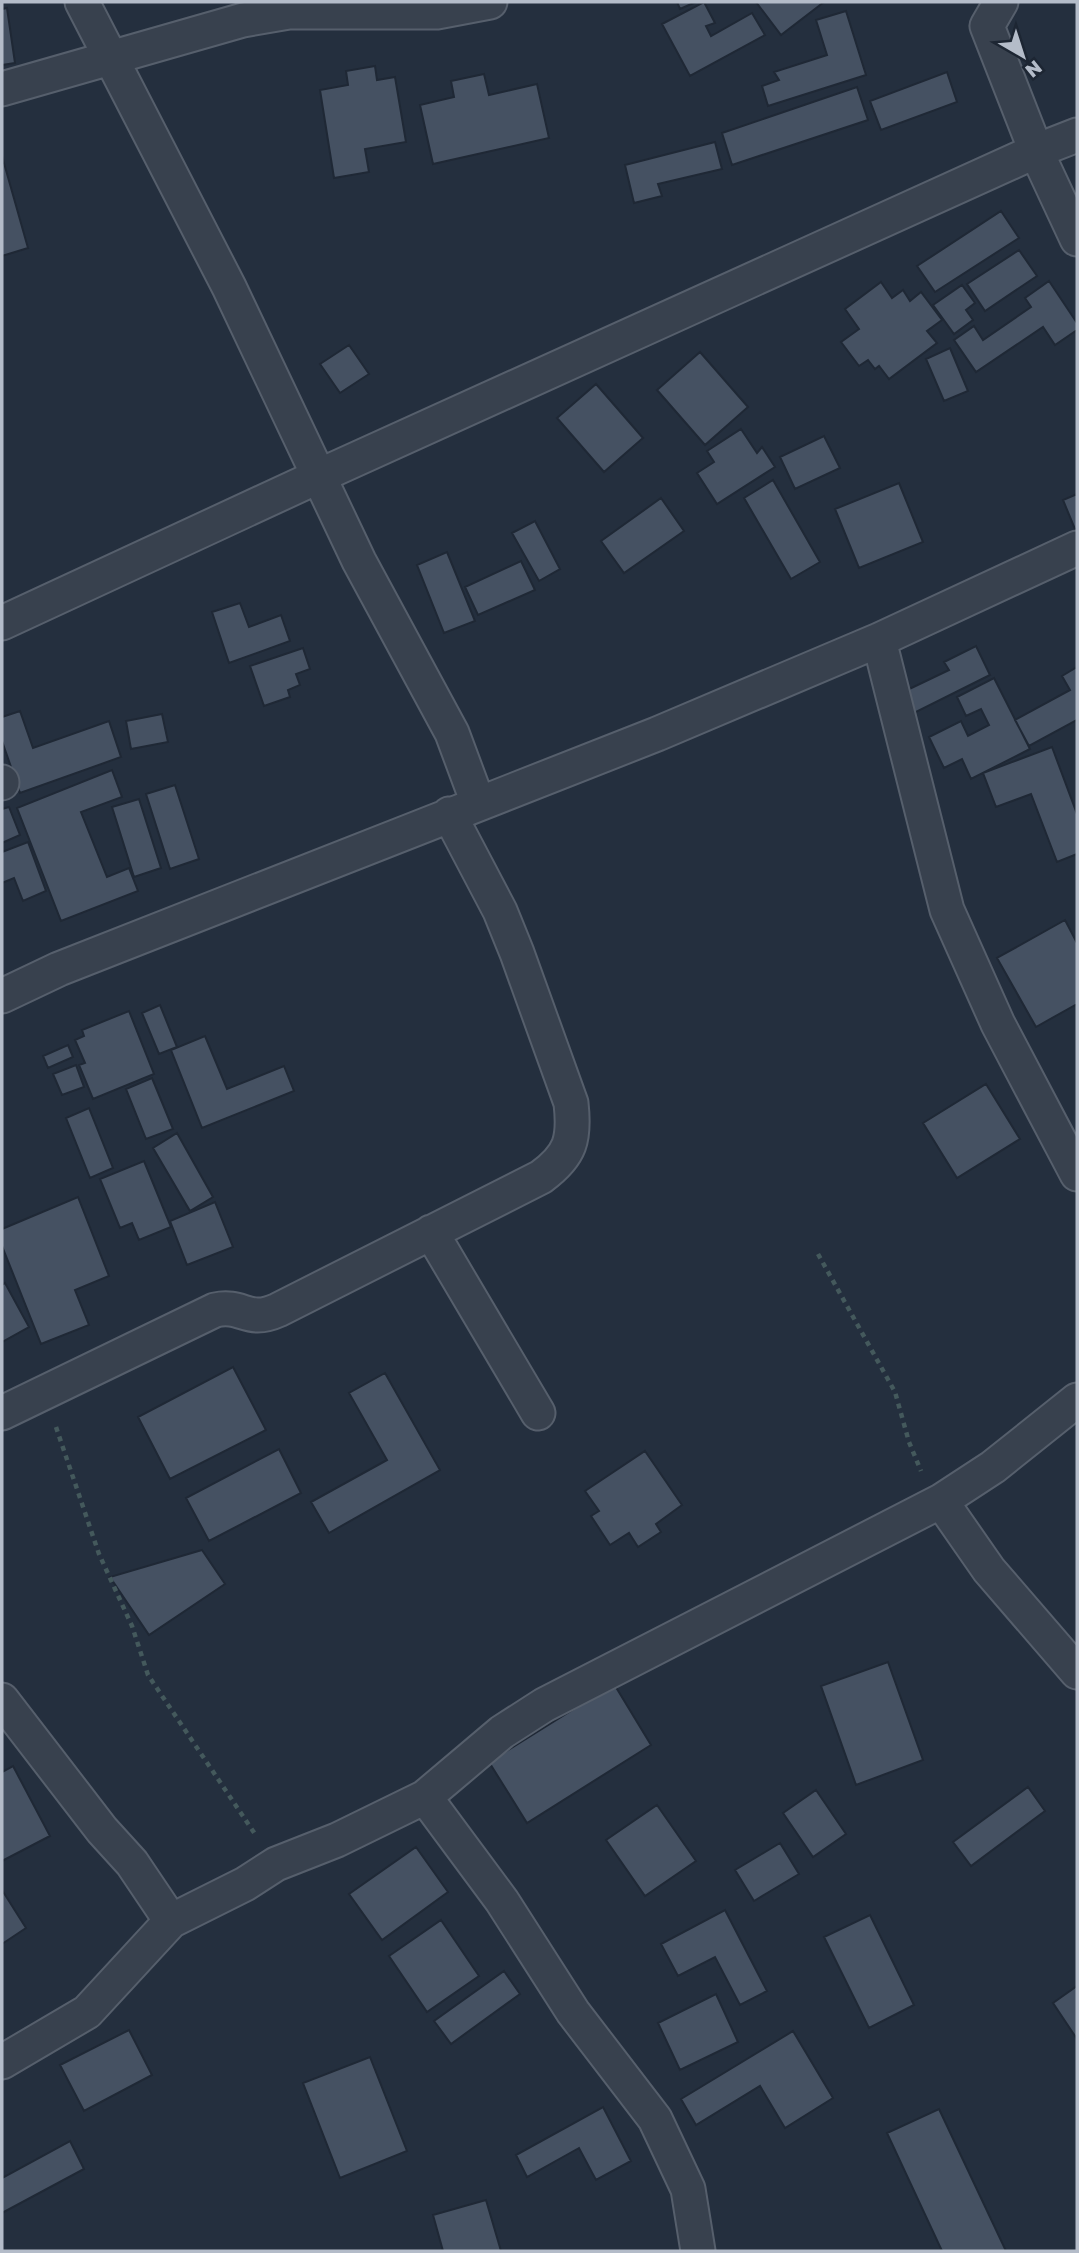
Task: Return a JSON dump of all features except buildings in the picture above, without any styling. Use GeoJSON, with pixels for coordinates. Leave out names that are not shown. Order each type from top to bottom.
{"type":"FeatureCollection","features":[{"type":"Feature","properties":{"kind":"street"},"geometry":{"type":"LineString","coordinates":[[2,1413],[215,1310],[232,1308],[255,1317],[265,1316],[541,1177],[558,1165],[569,1148],[573,1122],[571,1103],[464,808],[452,733],[359,561],[218,264],[82,2]]}},
{"type":"Feature","properties":{"kind":"street"},"geometry":{"type":"LineString","coordinates":[[2,89],[112,58],[245,11],[437,12],[490,2]]}},
{"type":"Feature","properties":{"kind":"street"},"geometry":{"type":"LineString","coordinates":[[1001,2],[987,26],[1036,151],[1077,239]]}},
{"type":"Feature","properties":{"kind":"street"},"geometry":{"type":"LineString","coordinates":[[2,624],[319,476],[1036,151],[1077,135]]}},
{"type":"Feature","properties":{"kind":"street"},"geometry":{"type":"LineString","coordinates":[[2,996],[59,969],[657,734],[879,640],[1077,548]]}},
{"type":"Feature","properties":{"kind":"street"},"geometry":{"type":"LineString","coordinates":[[879,640],[947,910],[998,1024],[1077,1174]]}},
{"type":"Feature","properties":{"kind":"street"},"geometry":{"type":"LineString","coordinates":[[431,1233],[538,1413]]}},
{"type":"Feature","properties":{"kind":"street"},"geometry":{"type":"LineString","coordinates":[[2,2062],[87,2012],[171,1922],[245,1884],[276,1864],[337,1840],[425,1797],[502,1732],[544,1704],[941,1500],[993,1467],[1077,1400]]}},
{"type":"Feature","properties":{"kind":"street"},"geometry":{"type":"LineString","coordinates":[[941,1500],[989,1570],[1077,1672]]}},
{"type":"Feature","properties":{"kind":"street"},"geometry":{"type":"LineString","coordinates":[[2,1700],[102,1830],[132,1863],[171,1922]]}},
{"type":"Feature","properties":{"kind":"street"},"geometry":{"type":"LineString","coordinates":[[425,1797],[502,1901],[573,2012],[655,2119],[688,2189],[698,2251]]}},
{"type":"Feature","properties":{"kind":"path"},"geometry":{"type":"LineString","coordinates":[[818,1254],[895,1392],[918,1466],[941,1500]]}},
{"type":"Feature","properties":{"kind":"path"},"geometry":{"type":"LineString","coordinates":[[44,1393],[99,1553],[132,1626],[148,1675],[276,1864]]}}]}
